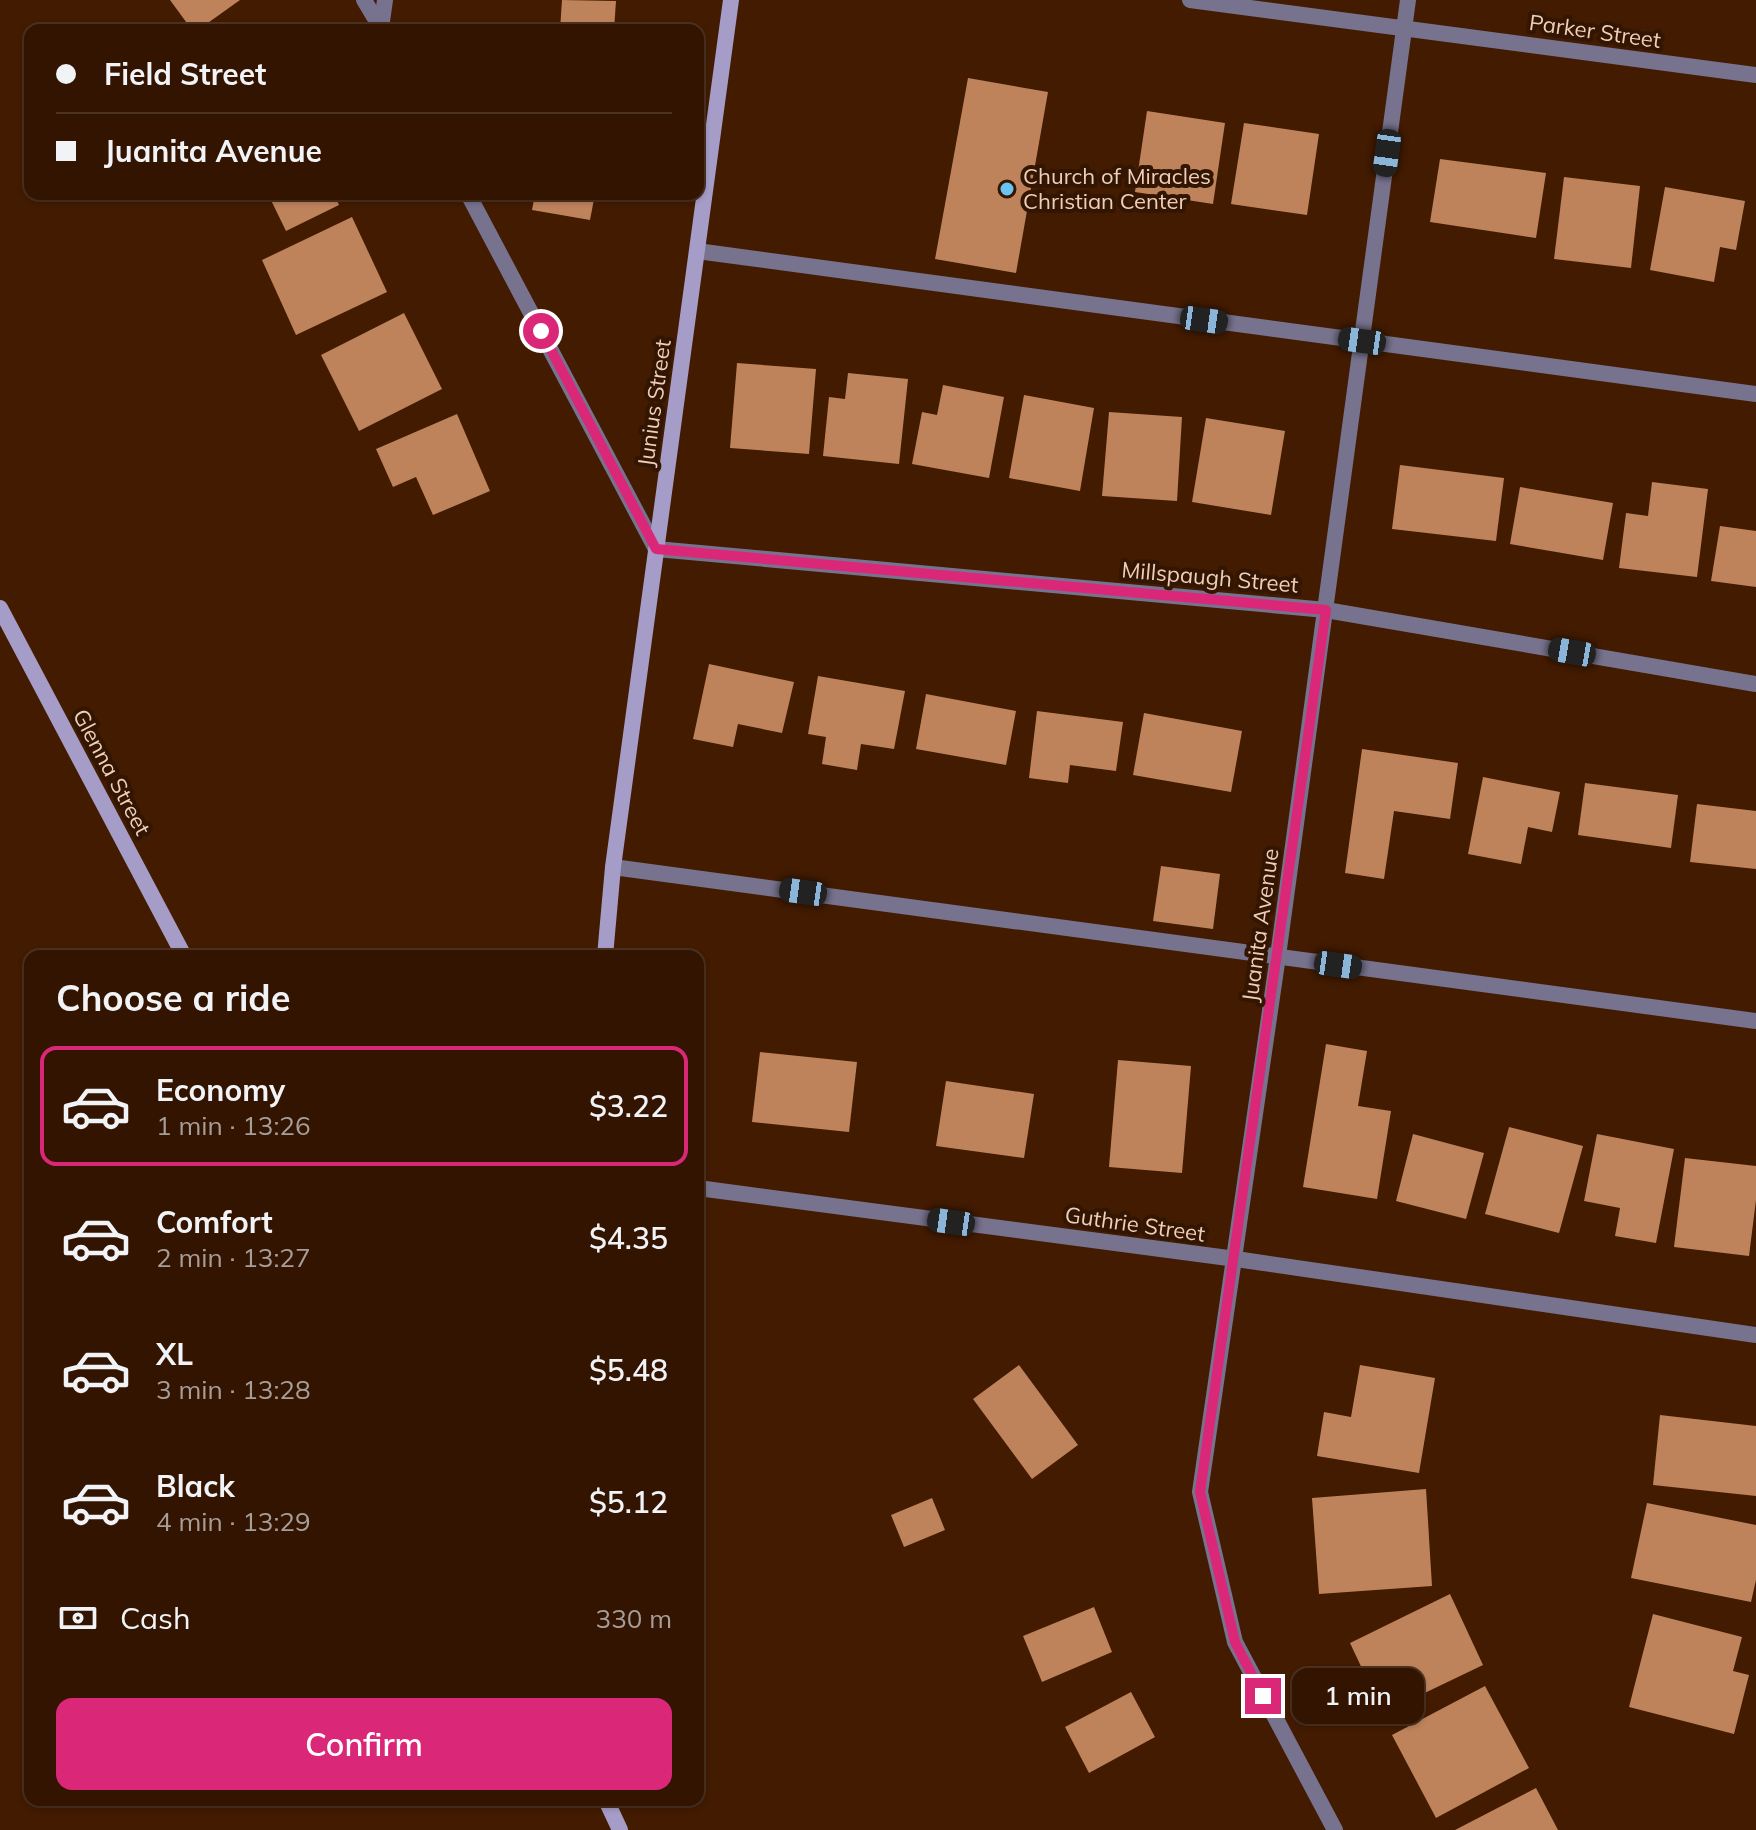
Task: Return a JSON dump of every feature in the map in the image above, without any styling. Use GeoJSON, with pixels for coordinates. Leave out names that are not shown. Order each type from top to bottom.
{"type":"FeatureCollection","features":[{"type":"Feature","properties":{"kind":"street"},"geometry":{"type":"LineString","coordinates":[[364,0],[378,24]]}},
{"type":"Feature","properties":{"kind":"street"},"geometry":{"type":"LineString","coordinates":[[382,24],[385,0]]}},
{"type":"Feature","properties":{"kind":"street","name":"Junius Street"},"geometry":{"type":"LineString","coordinates":[[704,199],[731,0]]}},
{"type":"Feature","properties":{"kind":"street","name":"Parker Street"},"geometry":{"type":"LineString","coordinates":[[1190,0],[1756,75]]}},
{"type":"Feature","properties":{"kind":"street","name":"Juanita Avenue"},"geometry":{"type":"LineString","coordinates":[[1335,1830],[1235,1642],[1200,1492],[1236,1259],[1408,0]]}},
{"type":"Feature","properties":{"kind":"street"},"geometry":{"type":"LineString","coordinates":[[471,200],[656,549]]}},
{"type":"Feature","properties":{"kind":"street","name":"Junius Street"},"geometry":{"type":"LineString","coordinates":[[606,950],[613,867],[704,200]]}},
{"type":"Feature","properties":{"kind":"street"},"geometry":{"type":"LineString","coordinates":[[697,251],[1756,394]]}},
{"type":"Feature","properties":{"kind":"street","name":"Millspaugh Street"},"geometry":{"type":"LineString","coordinates":[[656,549],[1326,610],[1756,684]]}},
{"type":"Feature","properties":{"kind":"street","name":"Glenna Street"},"geometry":{"type":"LineString","coordinates":[[0,608],[181,950]]}},
{"type":"Feature","properties":{"kind":"street"},"geometry":{"type":"LineString","coordinates":[[613,867],[1756,1021]]}},
{"type":"Feature","properties":{"kind":"street","name":"Guthrie Street"},"geometry":{"type":"LineString","coordinates":[[704,1189],[1236,1259],[1756,1335]]}},
{"type":"Feature","properties":{"kind":"street"},"geometry":{"type":"LineString","coordinates":[[609,1806],[620,1830]]}},
{"type":"Feature","properties":{"kind":"building"},"geometry":{"type":"Polygon","coordinates":[[[170,0],[240,0],[206,24],[188,24],[170,0]]]}},
{"type":"Feature","properties":{"kind":"building"},"geometry":{"type":"Polygon","coordinates":[[[562,0],[616,1],[614,24],[560,24],[562,0]]]}},
{"type":"Feature","properties":{"kind":"building"},"geometry":{"type":"Polygon","coordinates":[[[968,78],[1048,92],[1016,273],[935,259],[968,78]]]}},
{"type":"Feature","properties":{"kind":"building"},"geometry":{"type":"Polygon","coordinates":[[[1147,111],[1225,123],[1213,204],[1135,192],[1147,111]]]}},
{"type":"Feature","properties":{"kind":"building"},"geometry":{"type":"Polygon","coordinates":[[[1244,123],[1319,134],[1307,215],[1231,204],[1244,123]]]}},
{"type":"Feature","properties":{"kind":"building"},"geometry":{"type":"Polygon","coordinates":[[[1440,159],[1546,173],[1536,238],[1430,222],[1440,159]]]}},
{"type":"Feature","properties":{"kind":"building"},"geometry":{"type":"Polygon","coordinates":[[[1564,177],[1640,186],[1631,268],[1554,259],[1564,177]]]}},
{"type":"Feature","properties":{"kind":"building"},"geometry":{"type":"Polygon","coordinates":[[[1665,187],[1745,201],[1736,250],[1720,247],[1714,282],[1650,270],[1665,187]]]}},
{"type":"Feature","properties":{"kind":"building"},"geometry":{"type":"Polygon","coordinates":[[[271,200],[337,200],[339,205],[286,231],[271,200]]]}},
{"type":"Feature","properties":{"kind":"building"},"geometry":{"type":"Polygon","coordinates":[[[534,200],[594,200],[590,220],[532,210],[534,200]]]}},
{"type":"Feature","properties":{"kind":"building"},"geometry":{"type":"Polygon","coordinates":[[[352,217],[387,292],[296,335],[262,260],[352,217]]]}},
{"type":"Feature","properties":{"kind":"building"},"geometry":{"type":"Polygon","coordinates":[[[404,313],[442,389],[359,431],[321,355],[404,313]]]}},
{"type":"Feature","properties":{"kind":"building"},"geometry":{"type":"Polygon","coordinates":[[[737,363],[816,369],[809,454],[730,448],[737,363]]]}},
{"type":"Feature","properties":{"kind":"building"},"geometry":{"type":"Polygon","coordinates":[[[848,373],[908,379],[899,464],[823,456],[829,397],[845,399],[848,373]]]}},
{"type":"Feature","properties":{"kind":"building"},"geometry":{"type":"Polygon","coordinates":[[[943,385],[1004,397],[989,478],[912,464],[922,412],[937,415],[943,385]]]}},
{"type":"Feature","properties":{"kind":"building"},"geometry":{"type":"Polygon","coordinates":[[[1024,395],[1094,408],[1080,491],[1009,478],[1024,395]]]}},
{"type":"Feature","properties":{"kind":"building"},"geometry":{"type":"Polygon","coordinates":[[[1109,412],[1182,417],[1177,501],[1102,496],[1109,412]]]}},
{"type":"Feature","properties":{"kind":"building"},"geometry":{"type":"Polygon","coordinates":[[[457,414],[490,491],[433,515],[416,477],[393,487],[376,449],[457,414]]]}},
{"type":"Feature","properties":{"kind":"building"},"geometry":{"type":"Polygon","coordinates":[[[1206,418],[1285,431],[1271,515],[1192,502],[1206,418]]]}},
{"type":"Feature","properties":{"kind":"building"},"geometry":{"type":"Polygon","coordinates":[[[1400,465],[1504,478],[1496,541],[1392,529],[1400,465]]]}},
{"type":"Feature","properties":{"kind":"building"},"geometry":{"type":"Polygon","coordinates":[[[1652,482],[1708,489],[1697,577],[1619,568],[1626,513],[1648,516],[1652,482]]]}},
{"type":"Feature","properties":{"kind":"building"},"geometry":{"type":"Polygon","coordinates":[[[1520,487],[1613,503],[1603,560],[1510,544],[1520,487]]]}},
{"type":"Feature","properties":{"kind":"building"},"geometry":{"type":"Polygon","coordinates":[[[1720,526],[1756,531],[1756,587],[1711,581],[1720,526]]]}},
{"type":"Feature","properties":{"kind":"building"},"geometry":{"type":"Polygon","coordinates":[[[709,664],[794,682],[782,733],[738,724],[733,747],[693,739],[709,664]]]}},
{"type":"Feature","properties":{"kind":"building"},"geometry":{"type":"Polygon","coordinates":[[[818,676],[905,691],[894,749],[861,744],[857,770],[822,764],[826,737],[808,734],[818,676]]]}},
{"type":"Feature","properties":{"kind":"building"},"geometry":{"type":"Polygon","coordinates":[[[926,694],[1016,711],[1006,765],[916,749],[926,694]]]}},
{"type":"Feature","properties":{"kind":"building"},"geometry":{"type":"Polygon","coordinates":[[[1037,711],[1123,722],[1116,771],[1070,765],[1068,783],[1029,778],[1037,711]]]}},
{"type":"Feature","properties":{"kind":"building"},"geometry":{"type":"Polygon","coordinates":[[[1144,713],[1242,731],[1231,792],[1133,775],[1144,713]]]}},
{"type":"Feature","properties":{"kind":"building"},"geometry":{"type":"Polygon","coordinates":[[[1362,749],[1458,763],[1450,819],[1394,811],[1384,879],[1345,873],[1362,749]]]}},
{"type":"Feature","properties":{"kind":"building"},"geometry":{"type":"Polygon","coordinates":[[[1483,777],[1560,792],[1552,832],[1528,827],[1521,864],[1468,854],[1483,777]]]}},
{"type":"Feature","properties":{"kind":"building"},"geometry":{"type":"Polygon","coordinates":[[[1585,783],[1678,795],[1671,848],[1578,835],[1585,783]]]}},
{"type":"Feature","properties":{"kind":"building"},"geometry":{"type":"Polygon","coordinates":[[[1697,804],[1756,811],[1756,869],[1690,862],[1697,804]]]}},
{"type":"Feature","properties":{"kind":"building"},"geometry":{"type":"Polygon","coordinates":[[[1161,866],[1220,874],[1213,929],[1153,921],[1161,866]]]}},
{"type":"Feature","properties":{"kind":"building"},"geometry":{"type":"Polygon","coordinates":[[[1326,1044],[1367,1051],[1358,1106],[1391,1111],[1377,1199],[1303,1187],[1326,1044]]]}},
{"type":"Feature","properties":{"kind":"building"},"geometry":{"type":"Polygon","coordinates":[[[760,1052],[857,1062],[849,1132],[752,1122],[760,1052]]]}},
{"type":"Feature","properties":{"kind":"building"},"geometry":{"type":"Polygon","coordinates":[[[1118,1060],[1191,1066],[1182,1173],[1109,1167],[1118,1060]]]}},
{"type":"Feature","properties":{"kind":"building"},"geometry":{"type":"Polygon","coordinates":[[[946,1081],[1034,1094],[1024,1158],[936,1146],[946,1081]]]}},
{"type":"Feature","properties":{"kind":"building"},"geometry":{"type":"Polygon","coordinates":[[[1509,1127],[1583,1146],[1559,1233],[1485,1214],[1509,1127]]]}},
{"type":"Feature","properties":{"kind":"building"},"geometry":{"type":"Polygon","coordinates":[[[1413,1134],[1484,1153],[1466,1219],[1396,1201],[1413,1134]]]}},
{"type":"Feature","properties":{"kind":"building"},"geometry":{"type":"Polygon","coordinates":[[[1597,1134],[1674,1149],[1656,1243],[1615,1236],[1620,1208],[1584,1201],[1597,1134]]]}},
{"type":"Feature","properties":{"kind":"building"},"geometry":{"type":"Polygon","coordinates":[[[1685,1158],[1756,1166],[1756,1200],[1749,1256],[1674,1247],[1685,1158]]]}},
{"type":"Feature","properties":{"kind":"building"},"geometry":{"type":"Polygon","coordinates":[[[1019,1365],[1078,1445],[1032,1479],[973,1399],[1019,1365]]]}},
{"type":"Feature","properties":{"kind":"building"},"geometry":{"type":"Polygon","coordinates":[[[1360,1365],[1435,1378],[1419,1473],[1317,1456],[1324,1412],[1351,1417],[1360,1365]]]}},
{"type":"Feature","properties":{"kind":"building"},"geometry":{"type":"Polygon","coordinates":[[[1660,1415],[1756,1426],[1756,1496],[1653,1485],[1660,1415]]]}},
{"type":"Feature","properties":{"kind":"building"},"geometry":{"type":"Polygon","coordinates":[[[1426,1489],[1432,1586],[1319,1594],[1312,1498],[1426,1489]]]}},
{"type":"Feature","properties":{"kind":"building"},"geometry":{"type":"Polygon","coordinates":[[[932,1498],[945,1530],[904,1547],[891,1515],[932,1498]]]}},
{"type":"Feature","properties":{"kind":"building"},"geometry":{"type":"Polygon","coordinates":[[[1647,1503],[1756,1525],[1756,1580],[1751,1602],[1631,1578],[1647,1503]]]}},
{"type":"Feature","properties":{"kind":"building"},"geometry":{"type":"Polygon","coordinates":[[[1450,1594],[1483,1665],[1383,1713],[1350,1643],[1450,1594]]]}},
{"type":"Feature","properties":{"kind":"building"},"geometry":{"type":"Polygon","coordinates":[[[1094,1607],[1112,1652],[1042,1682],[1023,1636],[1094,1607]]]}},
{"type":"Feature","properties":{"kind":"building"},"geometry":{"type":"Polygon","coordinates":[[[1653,1614],[1742,1637],[1733,1671],[1749,1675],[1734,1734],[1629,1707],[1653,1614]]]}},
{"type":"Feature","properties":{"kind":"building"},"geometry":{"type":"Polygon","coordinates":[[[1485,1686],[1529,1768],[1436,1818],[1392,1735],[1485,1686]]]}},
{"type":"Feature","properties":{"kind":"building"},"geometry":{"type":"Polygon","coordinates":[[[1131,1692],[1155,1737],[1089,1773],[1065,1727],[1131,1692]]]}},
{"type":"Feature","properties":{"kind":"building"},"geometry":{"type":"Polygon","coordinates":[[[1536,1788],[1558,1830],[1455,1830],[1536,1788]]]}},
{"type":"Feature","properties":{"kind":"place","name":"Church of Miracles Christian Center"},"geometry":{"type":"Point","coordinates":[1007,189]}},
{"type":"Feature","properties":{"kind":"route"},"geometry":{"type":"LineString","coordinates":[[541,331],[656,549],[1326,610],[1240,1229],[1200,1492],[1235,1642],[1263,1696]]}}]}
